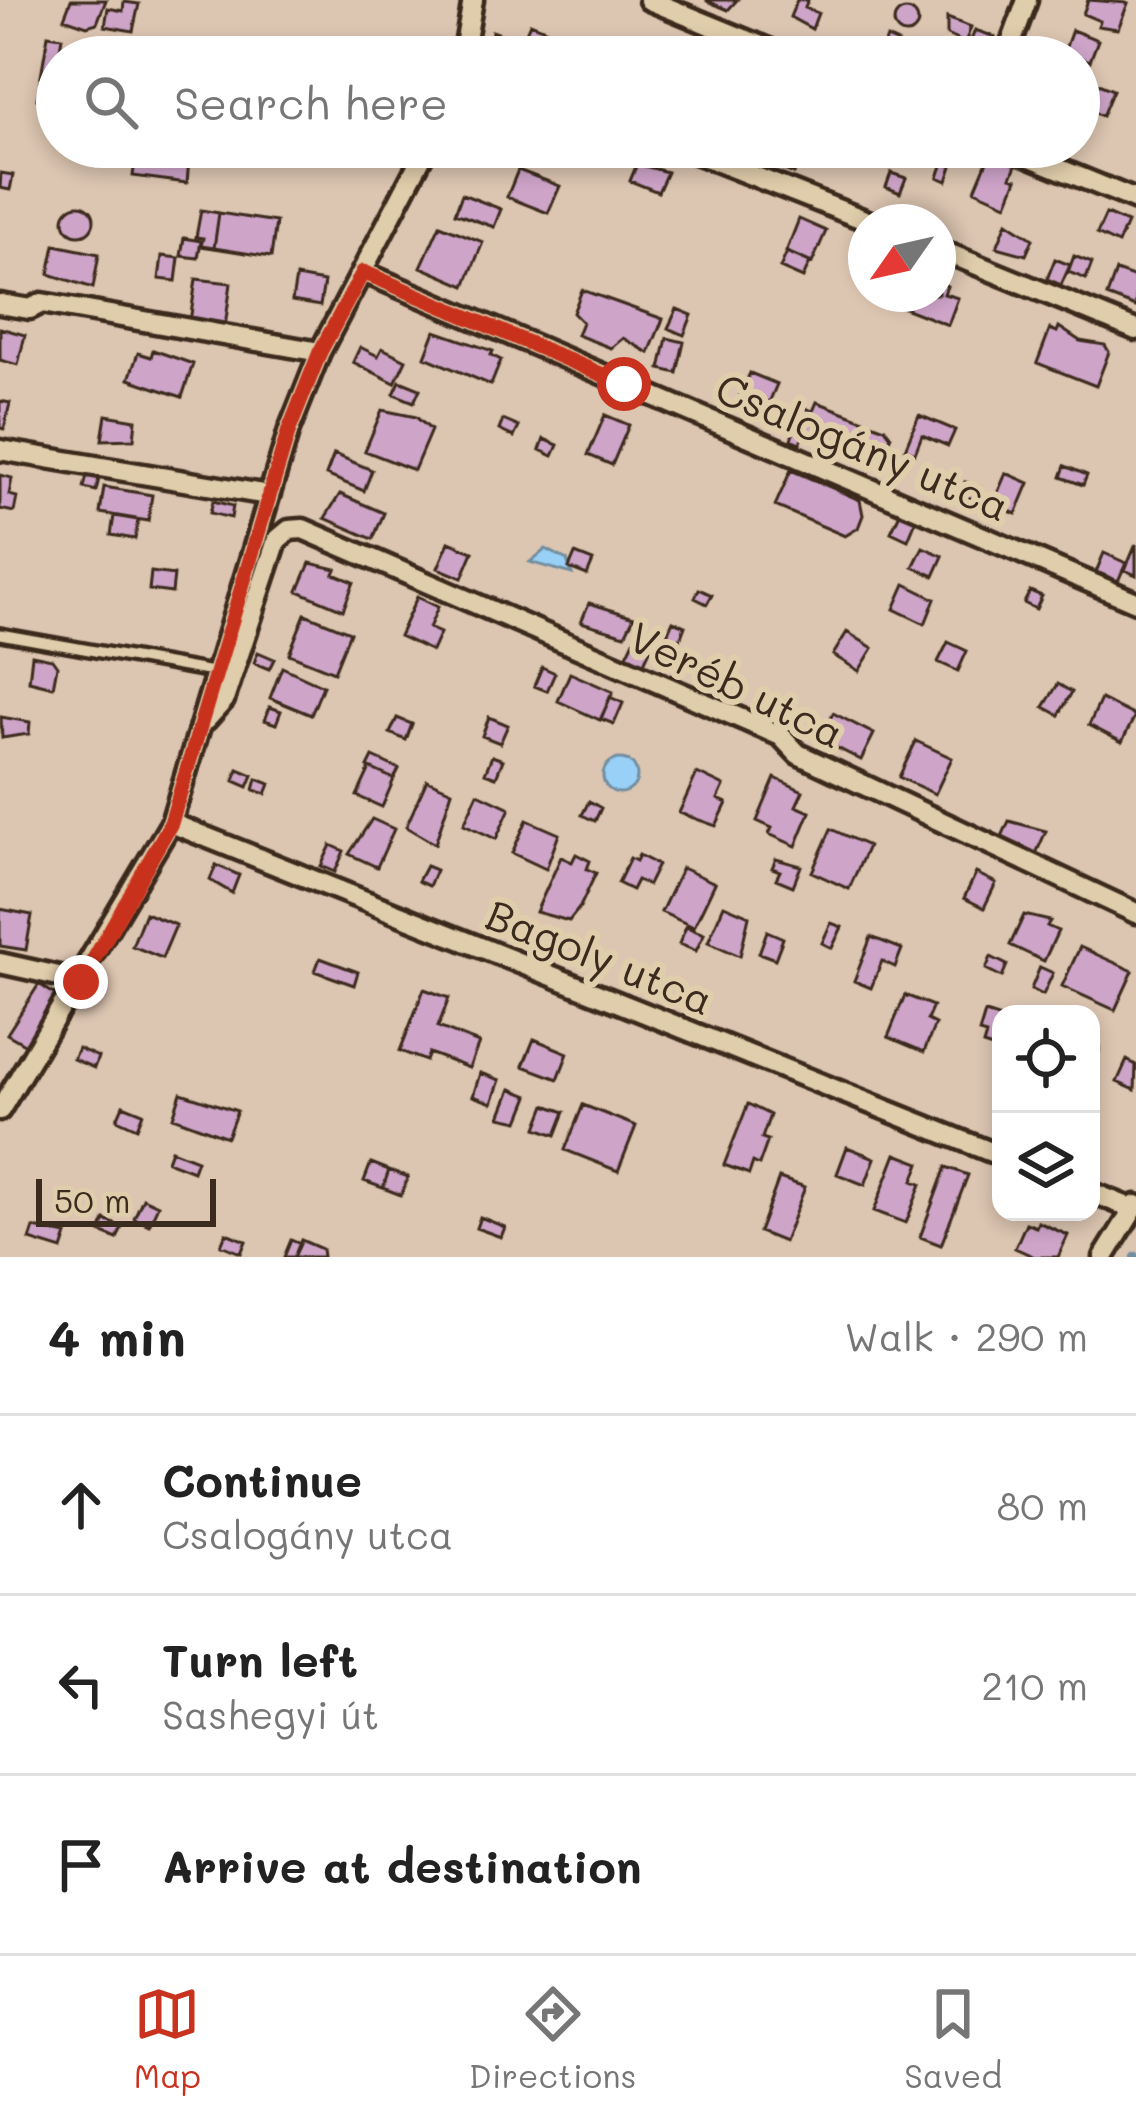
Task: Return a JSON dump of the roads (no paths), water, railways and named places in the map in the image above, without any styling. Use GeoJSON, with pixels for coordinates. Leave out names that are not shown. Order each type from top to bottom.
{"type":"FeatureCollection","features":[{"type":"Feature","properties":{"kind":"street"},"geometry":{"type":"LineString","coordinates":[[467,36],[473,0]]}},
{"type":"Feature","properties":{"kind":"street"},"geometry":{"type":"LineString","coordinates":[[649,0],[737,36]]}},
{"type":"Feature","properties":{"kind":"street"},"geometry":{"type":"LineString","coordinates":[[1014,36],[1027,0]]}},
{"type":"Feature","properties":{"kind":"street"},"geometry":{"type":"LineString","coordinates":[[0,1110],[81,982],[171,823],[206,720],[268,495],[320,352],[416,168]]}},
{"type":"Feature","properties":{"kind":"street"},"geometry":{"type":"LineString","coordinates":[[733,168],[848,213]]}},
{"type":"Feature","properties":{"kind":"street"},"geometry":{"type":"LineString","coordinates":[[1058,168],[1136,200]]}},
{"type":"Feature","properties":{"kind":"street"},"geometry":{"type":"LineString","coordinates":[[956,256],[1136,330]]}},
{"type":"Feature","properties":{"kind":"street","name":"Csalogány utca"},"geometry":{"type":"LineString","coordinates":[[363,272],[1136,602]]}},
{"type":"Feature","properties":{"kind":"street"},"geometry":{"type":"LineString","coordinates":[[0,304],[30,309],[42,303],[320,352]]}},
{"type":"Feature","properties":{"kind":"street"},"geometry":{"type":"LineString","coordinates":[[0,450],[268,495]]}},
{"type":"Feature","properties":{"kind":"street","name":"Veréb utca"},"geometry":{"type":"LineString","coordinates":[[206,720],[224,700],[277,540],[289,530],[302,530],[781,736],[798,754],[1136,914]]}},
{"type":"Feature","properties":{"kind":"street","name":"Bagoly utca"},"geometry":{"type":"LineString","coordinates":[[171,823],[992,1152]]}},
{"type":"Feature","properties":{"kind":"street"},"geometry":{"type":"LineString","coordinates":[[0,963],[81,982]]}},
{"type":"Feature","properties":{"kind":"street"},"geometry":{"type":"LineString","coordinates":[[1100,1195],[1134,1207],[1104,1257]]}},
{"type":"Feature","properties":{"kind":"lane"},"geometry":{"type":"LineString","coordinates":[[0,634],[218,673]]}},
{"type":"Feature","properties":{"kind":"water"},"geometry":{"type":"Polygon","coordinates":[[[546,549],[567,560],[572,574],[530,562],[546,549]]]}},
{"type":"Feature","properties":{"kind":"water"},"geometry":{"type":"Polygon","coordinates":[[[620,759],[632,764],[637,776],[632,788],[620,793],[608,788],[603,776],[608,764],[620,759]]]}}]}
